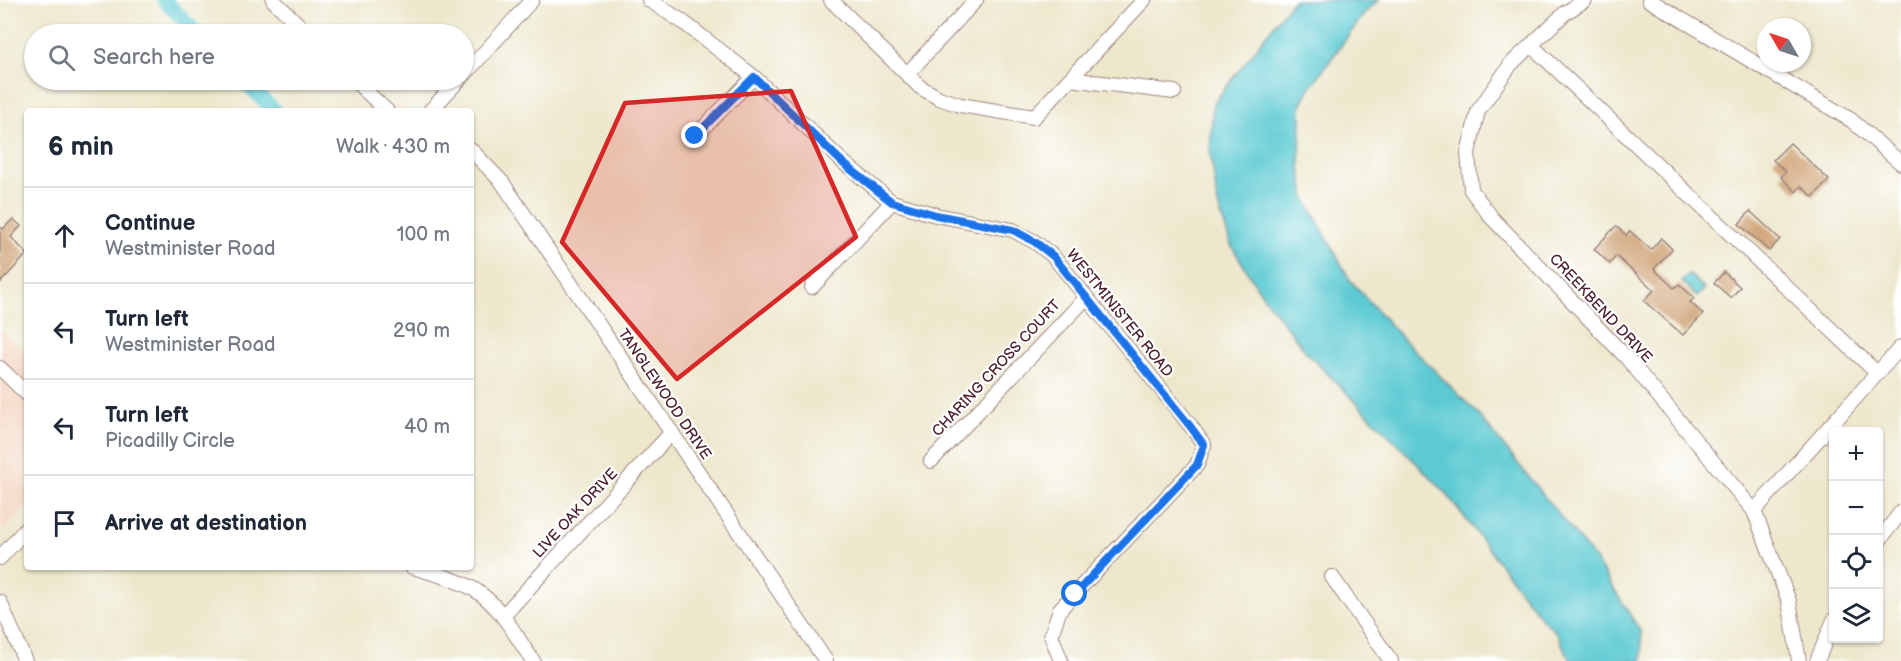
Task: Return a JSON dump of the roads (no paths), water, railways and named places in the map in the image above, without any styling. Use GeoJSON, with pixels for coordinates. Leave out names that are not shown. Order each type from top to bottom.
{"type":"FeatureCollection","features":[{"type":"Feature","properties":{"kind":"street"},"geometry":{"type":"LineString","coordinates":[[273,0],[298,24]]}},
{"type":"Feature","properties":{"kind":"street"},"geometry":{"type":"LineString","coordinates":[[474,64],[532,0]]}},
{"type":"Feature","properties":{"kind":"street","name":"WESTMINISTER ROAD"},"geometry":{"type":"LineString","coordinates":[[649,0],[683,22],[754,77],[844,164],[892,202],[936,215],[1013,230],[1035,242],[1053,256],[1204,445],[1197,465],[1060,609],[1051,634],[1061,661]]}},
{"type":"Feature","properties":{"kind":"street"},"geometry":{"type":"LineString","coordinates":[[831,0],[920,87],[949,102],[1035,117],[1144,0]]}},
{"type":"Feature","properties":{"kind":"street"},"geometry":{"type":"LineString","coordinates":[[907,74],[976,0]]}},
{"type":"Feature","properties":{"kind":"street","name":"CREEKBEND DRIVE"},"geometry":{"type":"LineString","coordinates":[[1585,0],[1565,13],[1511,64],[1479,111],[1468,153],[1472,190],[1492,218],[1626,357],[1754,511],[1789,602],[1799,661]]}},
{"type":"Feature","properties":{"kind":"street"},"geometry":{"type":"LineString","coordinates":[[1649,0],[1851,120],[1901,163]]}},
{"type":"Feature","properties":{"kind":"street"},"geometry":{"type":"LineString","coordinates":[[1531,45],[1877,373]]}},
{"type":"Feature","properties":{"kind":"street"},"geometry":{"type":"LineString","coordinates":[[695,136],[754,77]]}},
{"type":"Feature","properties":{"kind":"street"},"geometry":{"type":"LineString","coordinates":[[1070,79],[1174,92]]}},
{"type":"Feature","properties":{"kind":"street"},"geometry":{"type":"LineString","coordinates":[[365,90],[384,108]]}},
{"type":"Feature","properties":{"kind":"street"},"geometry":{"type":"LineString","coordinates":[[434,108],[450,90]]}},
{"type":"Feature","properties":{"kind":"street","name":"TANGLEWOOD DRIVE"},"geometry":{"type":"LineString","coordinates":[[474,153],[502,182],[826,661]]}},
{"type":"Feature","properties":{"kind":"street"},"geometry":{"type":"LineString","coordinates":[[812,287],[892,202]]}},
{"type":"Feature","properties":{"kind":"street","name":"CHARING CROSS COURT"},"geometry":{"type":"LineString","coordinates":[[931,461],[1086,298]]}},
{"type":"Feature","properties":{"kind":"street"},"geometry":{"type":"LineString","coordinates":[[1754,511],[1901,347]]}},
{"type":"Feature","properties":{"kind":"street"},"geometry":{"type":"LineString","coordinates":[[0,368],[24,391]]}},
{"type":"Feature","properties":{"kind":"street","name":"LIVE OAK DRIVE"},"geometry":{"type":"LineString","coordinates":[[502,616],[672,432]]}},
{"type":"Feature","properties":{"kind":"street"},"geometry":{"type":"LineString","coordinates":[[1883,535],[1901,512]]}},
{"type":"Feature","properties":{"kind":"street"},"geometry":{"type":"LineString","coordinates":[[0,558],[24,531]]}},
{"type":"Feature","properties":{"kind":"street"},"geometry":{"type":"LineString","coordinates":[[423,570],[477,591],[502,616],[533,661]]}},
{"type":"Feature","properties":{"kind":"street"},"geometry":{"type":"LineString","coordinates":[[1332,577],[1390,661]]}},
{"type":"Feature","properties":{"kind":"street"},"geometry":{"type":"LineString","coordinates":[[0,602],[25,661]]}},
{"type":"Feature","properties":{"kind":"street"},"geometry":{"type":"LineString","coordinates":[[1817,661],[1829,630]]}},
{"type":"Feature","properties":{"kind":"water"},"geometry":{"type":"Polygon","coordinates":[[[1293,0],[1379,0],[1365,13],[1310,88],[1301,105],[1300,166],[1305,198],[1350,280],[1401,337],[1477,413],[1594,558],[1641,632],[1642,661],[1571,661],[1555,631],[1541,618],[1446,493],[1306,352],[1262,295],[1231,245],[1218,205],[1210,150],[1213,104],[1293,0]]]}},
{"type":"Feature","properties":{"kind":"water"},"geometry":{"type":"Polygon","coordinates":[[[1689,274],[1704,289],[1697,297],[1681,281],[1689,274]]]}},
{"type":"Feature","properties":{"kind":"waterway"},"geometry":{"type":"LineString","coordinates":[[164,0],[188,24]]}},
{"type":"Feature","properties":{"kind":"waterway"},"geometry":{"type":"LineString","coordinates":[[253,90],[272,108]]}}]}
